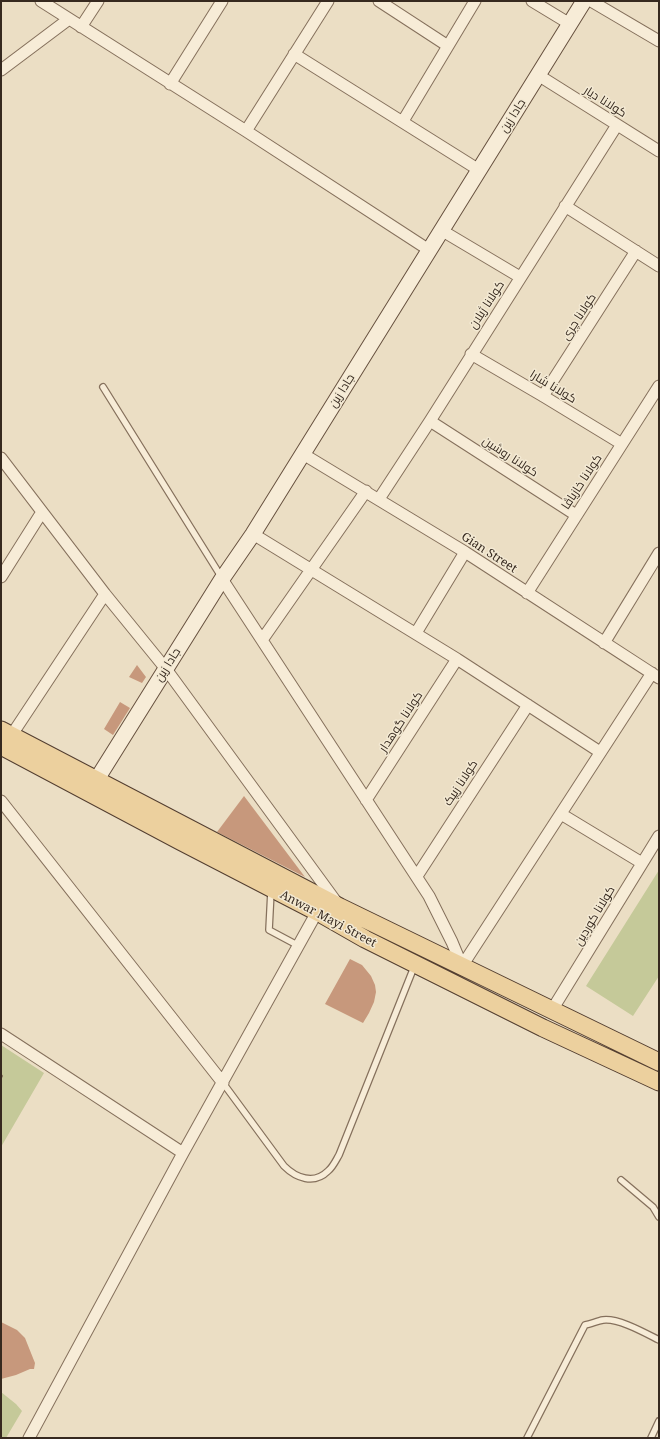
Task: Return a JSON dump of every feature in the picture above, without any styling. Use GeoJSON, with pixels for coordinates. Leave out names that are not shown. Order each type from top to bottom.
{"type":"FeatureCollection","features":[{"type":"Feature","properties":{"kind":"main road","name":"Anwar Mayi Street"},"geometry":{"type":"LineString","coordinates":[[4,737],[97,779],[271,889],[317,912],[365,939],[543,1028],[659,1082]]}},
{"type":"Feature","properties":{"kind":"main road","name":"Anwar Mayi Street"},"geometry":{"type":"LineString","coordinates":[[4,737],[183,834],[340,907],[659,1062]]}},
{"type":"Feature","properties":{"kind":"street"},"geometry":{"type":"LineString","coordinates":[[41,1],[246,131],[429,250]]}},
{"type":"Feature","properties":{"kind":"street"},"geometry":{"type":"LineString","coordinates":[[81,27],[98,1]]}},
{"type":"Feature","properties":{"kind":"street"},"geometry":{"type":"LineString","coordinates":[[170,84],[222,1]]}},
{"type":"Feature","properties":{"kind":"street"},"geometry":{"type":"LineString","coordinates":[[246,131],[326,1]]}},
{"type":"Feature","properties":{"kind":"street"},"geometry":{"type":"LineString","coordinates":[[379,1],[448,46]]}},
{"type":"Feature","properties":{"kind":"street"},"geometry":{"type":"LineString","coordinates":[[403,122],[474,1]]}},
{"type":"Feature","properties":{"kind":"street"},"geometry":{"type":"LineString","coordinates":[[532,1],[570,24]]}},
{"type":"Feature","properties":{"kind":"street","name":"جادا زین"},"geometry":{"type":"LineString","coordinates":[[97,779],[222,579],[253,534],[584,1]]}},
{"type":"Feature","properties":{"kind":"street"},"geometry":{"type":"LineString","coordinates":[[591,1],[659,41]]}},
{"type":"Feature","properties":{"kind":"street"},"geometry":{"type":"LineString","coordinates":[[1,70],[69,19]]}},
{"type":"Feature","properties":{"kind":"street"},"geometry":{"type":"LineString","coordinates":[[294,54],[479,170]]}},
{"type":"Feature","properties":{"kind":"street","name":"کولانا دیار"},"geometry":{"type":"LineString","coordinates":[[538,76],[618,124],[659,151]]}},
{"type":"Feature","properties":{"kind":"street","name":"کولانا ژیلان"},"geometry":{"type":"LineString","coordinates":[[379,499],[618,124]]}},
{"type":"Feature","properties":{"kind":"street"},"geometry":{"type":"LineString","coordinates":[[565,206],[659,266]]}},
{"type":"Feature","properties":{"kind":"street"},"geometry":{"type":"LineString","coordinates":[[441,230],[520,277]]}},
{"type":"Feature","properties":{"kind":"street","name":"کولانا چری"},"geometry":{"type":"LineString","coordinates":[[543,396],[636,251]]}},
{"type":"Feature","properties":{"kind":"street","name":"کولانا شارا"},"geometry":{"type":"LineString","coordinates":[[471,354],[622,444]]}},
{"type":"Feature","properties":{"kind":"street","name":"کولانا خازیاڤا"},"geometry":{"type":"LineString","coordinates":[[527,593],[659,386]]}},
{"type":"Feature","properties":{"kind":"street","name":"کولانا روشین"},"geometry":{"type":"LineString","coordinates":[[430,421],[576,515]]}},
{"type":"Feature","properties":{"kind":"street","name":"Gian Street"},"geometry":{"type":"LineString","coordinates":[[303,454],[465,552],[655,676]]}},
{"type":"Feature","properties":{"kind":"street"},"geometry":{"type":"LineString","coordinates":[[1,458],[105,594],[166,669],[340,907]]}},
{"type":"Feature","properties":{"kind":"street"},"geometry":{"type":"LineString","coordinates":[[262,640],[366,492]]}},
{"type":"Feature","properties":{"kind":"street"},"geometry":{"type":"LineString","coordinates":[[1,577],[42,512]]}},
{"type":"Feature","properties":{"kind":"street"},"geometry":{"type":"LineString","coordinates":[[253,534],[457,658],[600,752]]}},
{"type":"Feature","properties":{"kind":"street"},"geometry":{"type":"LineString","coordinates":[[416,633],[465,552]]}},
{"type":"Feature","properties":{"kind":"street"},"geometry":{"type":"LineString","coordinates":[[604,643],[659,553]]}},
{"type":"Feature","properties":{"kind":"street"},"geometry":{"type":"LineString","coordinates":[[222,579],[417,876],[442,919],[462,966]]}},
{"type":"Feature","properties":{"kind":"street"},"geometry":{"type":"LineString","coordinates":[[4,737],[105,594]]}},
{"type":"Feature","properties":{"kind":"street","name":"کولانا گوهدار"},"geometry":{"type":"LineString","coordinates":[[366,800],[457,658]]}},
{"type":"Feature","properties":{"kind":"street"},"geometry":{"type":"LineString","coordinates":[[462,966],[600,752],[655,676]]}},
{"type":"Feature","properties":{"kind":"street","name":"کولانا زیپک"},"geometry":{"type":"LineString","coordinates":[[417,876],[528,705]]}},
{"type":"Feature","properties":{"kind":"street"},"geometry":{"type":"LineString","coordinates":[[1,801],[223,1083]]}},
{"type":"Feature","properties":{"kind":"street"},"geometry":{"type":"LineString","coordinates":[[561,814],[642,863]]}},
{"type":"Feature","properties":{"kind":"street","name":"کولانا کوردین"},"geometry":{"type":"LineString","coordinates":[[552,1010],[659,836]]}},
{"type":"Feature","properties":{"kind":"street"},"geometry":{"type":"LineString","coordinates":[[29,1438],[182,1153],[223,1083],[317,912]]}},
{"type":"Feature","properties":{"kind":"street"},"geometry":{"type":"LineString","coordinates":[[1,1034],[182,1153]]}},
{"type":"Feature","properties":{"kind":"lane"},"geometry":{"type":"LineString","coordinates":[[102,388],[222,579]]}},
{"type":"Feature","properties":{"kind":"lane"},"geometry":{"type":"LineString","coordinates":[[271,889],[269,930],[299,946]]}},
{"type":"Feature","properties":{"kind":"lane"},"geometry":{"type":"LineString","coordinates":[[223,1083],[284,1166],[291,1173],[300,1178],[310,1179],[320,1177],[328,1171],[338,1155],[415,964]]}},
{"type":"Feature","properties":{"kind":"lane"},"geometry":{"type":"LineString","coordinates":[[621,1180],[653,1207],[659,1217]]}},
{"type":"Feature","properties":{"kind":"lane"},"geometry":{"type":"LineString","coordinates":[[527,1438],[585,1326],[603,1320],[613,1321],[659,1340]]}},
{"type":"Feature","properties":{"kind":"lane"},"geometry":{"type":"LineString","coordinates":[[651,1438],[659,1422]]}},
{"type":"Feature","properties":{"kind":"green space"},"geometry":{"type":"Polygon","coordinates":[[[659,870],[659,976],[633,1016],[586,986],[659,870]]]}},
{"type":"Feature","properties":{"kind":"green space"},"geometry":{"type":"Polygon","coordinates":[[[1,1045],[44,1073],[1,1147],[1,1045]]]}},
{"type":"Feature","properties":{"kind":"green space"},"geometry":{"type":"Polygon","coordinates":[[[1,1392],[22,1411],[6,1438],[1,1438],[1,1392]]]}},
{"type":"Feature","properties":{"kind":"building"},"geometry":{"type":"Polygon","coordinates":[[[137,665],[146,677],[142,683],[129,677],[137,665]]]}},
{"type":"Feature","properties":{"kind":"building"},"geometry":{"type":"Polygon","coordinates":[[[120,702],[130,708],[113,735],[104,729],[120,702]]]}},
{"type":"Feature","properties":{"kind":"building"},"geometry":{"type":"Polygon","coordinates":[[[244,796],[305,877],[217,832],[244,796]]]}},
{"type":"Feature","properties":{"kind":"building"},"geometry":{"type":"Polygon","coordinates":[[[350,959],[362,965],[371,976],[375,985],[376,992],[374,1002],[363,1023],[325,1004],[350,959]]]}},
{"type":"Feature","properties":{"kind":"building"},"geometry":{"type":"Polygon","coordinates":[[[1,1322],[17,1330],[25,1338],[35,1363],[34,1369],[1,1379],[1,1322]]]}}]}
